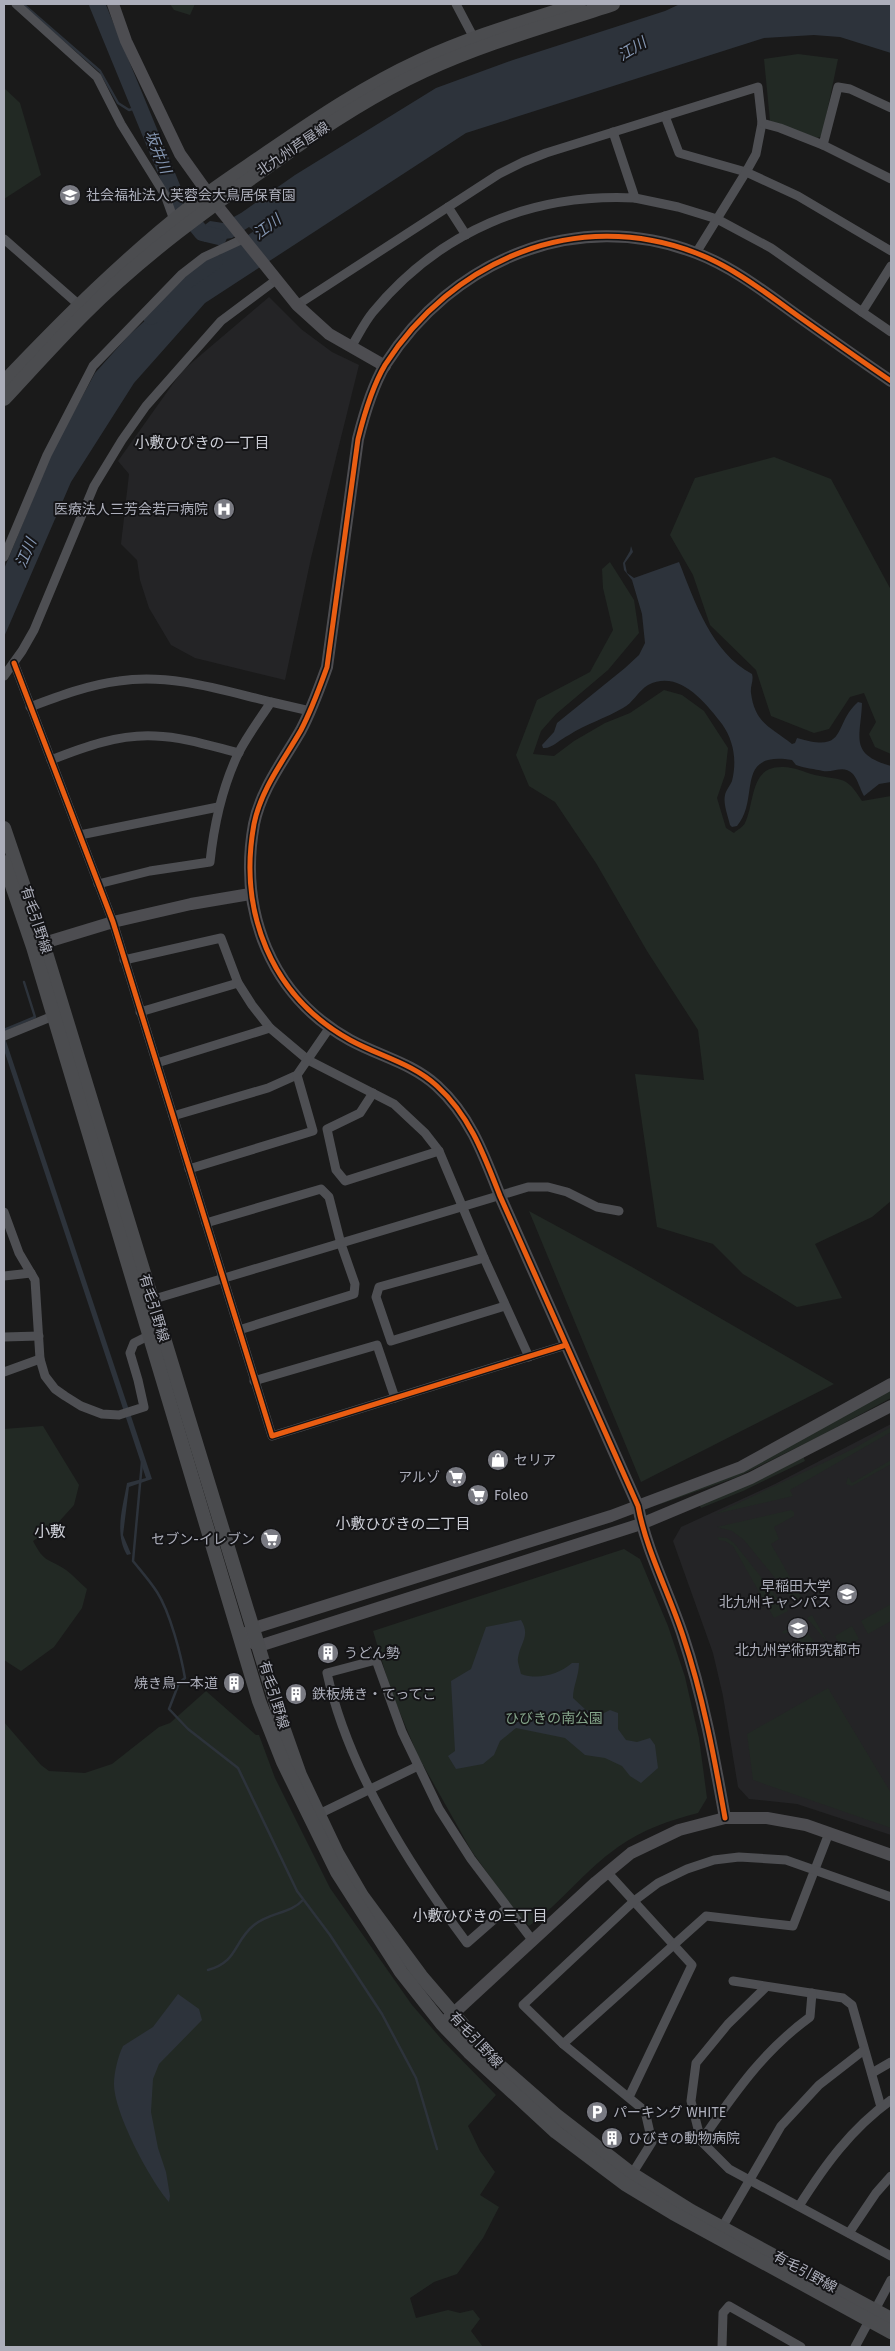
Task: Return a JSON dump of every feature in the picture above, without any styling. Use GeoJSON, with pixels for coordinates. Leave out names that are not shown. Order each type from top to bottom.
{"type":"FeatureCollection","features":[{"type":"Feature","properties":{"kind":"main road","name":"北九州芦屋線"},"geometry":{"type":"LineString","coordinates":[[476,44],[579,4]]}},
{"type":"Feature","properties":{"kind":"main road","name":"北九州芦屋線"},"geometry":{"type":"LineString","coordinates":[[4,382],[78,304],[198,208],[216,203],[311,123],[377,82],[421,60],[613,4]]}},
{"type":"Feature","properties":{"kind":"main road","name":"北九州芦屋線"},"geometry":{"type":"LineString","coordinates":[[4,399],[85,313],[175,227]]}},
{"type":"Feature","properties":{"kind":"main road","name":"有毛引野線"},"geometry":{"type":"LineString","coordinates":[[4,828],[38,945],[151,1300],[155,1333],[259,1701],[283,1762],[337,1872],[401,1972],[447,2020],[497,2080],[556,2132],[625,2184],[673,2213],[720,2231]]}},
{"type":"Feature","properties":{"kind":"main road","name":"有毛引野線"},"geometry":{"type":"LineString","coordinates":[[4,862],[38,945],[53,1016],[155,1333],[254,1628],[294,1759],[318,1814],[362,1896],[421,1976],[447,2020],[556,2116],[632,2174],[720,2231],[873,2315],[891,2332]]}},
{"type":"Feature","properties":{"kind":"main road","name":"有毛引野線"},"geometry":{"type":"LineString","coordinates":[[873,2315],[891,2319]]}},
{"type":"Feature","properties":{"kind":"street"},"geometry":{"type":"LineString","coordinates":[[16,4],[97,77],[121,124],[165,195],[175,227]]}},
{"type":"Feature","properties":{"kind":"street"},"geometry":{"type":"LineString","coordinates":[[113,4],[126,41],[180,154],[242,238],[297,305],[329,334],[385,366]]}},
{"type":"Feature","properties":{"kind":"street"},"geometry":{"type":"LineString","coordinates":[[456,4],[476,44]]}},
{"type":"Feature","properties":{"kind":"street"},"geometry":{"type":"LineString","coordinates":[[297,305],[499,174],[522,162],[758,87],[762,123],[756,154],[696,253]]}},
{"type":"Feature","properties":{"kind":"street"},"geometry":{"type":"LineString","coordinates":[[823,145],[838,87],[850,89],[891,108]]}},
{"type":"Feature","properties":{"kind":"street"},"geometry":{"type":"LineString","coordinates":[[665,116],[679,153],[746,172],[798,196],[891,251]]}},
{"type":"Feature","properties":{"kind":"street"},"geometry":{"type":"LineString","coordinates":[[762,123],[823,145],[891,179]]}},
{"type":"Feature","properties":{"kind":"street"},"geometry":{"type":"LineString","coordinates":[[613,132],[635,198]]}},
{"type":"Feature","properties":{"kind":"street"},"geometry":{"type":"LineString","coordinates":[[351,347],[372,314],[396,286],[446,246],[494,221],[550,203],[582,198],[635,198],[678,207],[717,219],[771,248],[891,332]]}},
{"type":"Feature","properties":{"kind":"street"},"geometry":{"type":"LineString","coordinates":[[448,207],[466,235]]}},
{"type":"Feature","properties":{"kind":"street"},"geometry":{"type":"LineString","coordinates":[[725,1818],[709,1726],[694,1669],[641,1524],[638,1506],[500,1196],[481,1146],[467,1119],[453,1101],[435,1084],[413,1068],[352,1041],[330,1027],[304,1005],[284,983],[267,952],[250,894],[249,861],[254,822],[265,790],[310,711],[326,667],[358,439],[364,415],[385,366],[411,331],[453,289],[492,264],[516,253],[542,245],[572,239],[598,237],[636,238],[696,253],[757,287],[891,381]]}},
{"type":"Feature","properties":{"kind":"street"},"geometry":{"type":"LineString","coordinates":[[4,557],[46,455],[93,366],[182,274],[204,257],[242,238]]}},
{"type":"Feature","properties":{"kind":"street"},"geometry":{"type":"LineString","coordinates":[[4,239],[78,304]]}},
{"type":"Feature","properties":{"kind":"street"},"geometry":{"type":"LineString","coordinates":[[862,312],[891,266]]}},
{"type":"Feature","properties":{"kind":"street"},"geometry":{"type":"LineString","coordinates":[[4,676],[34,630],[94,486],[122,440],[146,406],[221,321],[274,278]]}},
{"type":"Feature","properties":{"kind":"street"},"geometry":{"type":"LineString","coordinates":[[14,663],[113,922],[272,1436],[566,1345]]}},
{"type":"Feature","properties":{"kind":"street"},"geometry":{"type":"LineString","coordinates":[[30,707],[95,685],[140,679],[188,682],[310,711]]}},
{"type":"Feature","properties":{"kind":"street"},"geometry":{"type":"LineString","coordinates":[[98,884],[150,871],[210,862],[218,807],[239,752],[271,702]]}},
{"type":"Feature","properties":{"kind":"street"},"geometry":{"type":"LineString","coordinates":[[51,760],[82,748],[133,736],[156,736],[190,741],[239,752]]}},
{"type":"Feature","properties":{"kind":"street"},"geometry":{"type":"LineString","coordinates":[[80,835],[218,807]]}},
{"type":"Feature","properties":{"kind":"street"},"geometry":{"type":"LineString","coordinates":[[38,945],[113,922],[191,904],[250,894]]}},
{"type":"Feature","properties":{"kind":"street"},"geometry":{"type":"LineString","coordinates":[[124,960],[221,938],[238,983],[252,1006],[270,1028],[308,1060],[394,1104],[410,1117],[439,1151],[484,1258],[529,1357]]}},
{"type":"Feature","properties":{"kind":"street"},"geometry":{"type":"LineString","coordinates":[[140,1012],[238,983]]}},
{"type":"Feature","properties":{"kind":"street"},"geometry":{"type":"LineString","coordinates":[[4,1036],[53,1016]]}},
{"type":"Feature","properties":{"kind":"street"},"geometry":{"type":"LineString","coordinates":[[173,1116],[268,1088],[297,1075],[330,1027]]}},
{"type":"Feature","properties":{"kind":"street"},"geometry":{"type":"LineString","coordinates":[[156,1063],[270,1028]]}},
{"type":"Feature","properties":{"kind":"street"},"geometry":{"type":"LineString","coordinates":[[189,1169],[313,1131],[297,1075]]}},
{"type":"Feature","properties":{"kind":"street"},"geometry":{"type":"LineString","coordinates":[[373,1093],[360,1113],[327,1129],[336,1170],[345,1181],[439,1151]]}},
{"type":"Feature","properties":{"kind":"street"},"geometry":{"type":"LineString","coordinates":[[151,1300],[528,1187],[548,1187],[567,1192],[597,1207],[619,1211]]}},
{"type":"Feature","properties":{"kind":"street"},"geometry":{"type":"LineString","coordinates":[[206,1223],[321,1188],[328,1198],[355,1284],[354,1294],[239,1330]]}},
{"type":"Feature","properties":{"kind":"street"},"geometry":{"type":"LineString","coordinates":[[4,1212],[16,1246],[35,1280],[40,1359],[45,1376],[56,1389],[81,1406],[102,1414],[119,1415],[144,1407],[130,1353],[134,1343],[155,1333]]}},
{"type":"Feature","properties":{"kind":"street"},"geometry":{"type":"LineString","coordinates":[[484,1258],[379,1287],[376,1297],[391,1341],[505,1306]]}},
{"type":"Feature","properties":{"kind":"street"},"geometry":{"type":"LineString","coordinates":[[4,1276],[31,1273]]}},
{"type":"Feature","properties":{"kind":"street"},"geometry":{"type":"LineString","coordinates":[[4,1337],[39,1336]]}},
{"type":"Feature","properties":{"kind":"street"},"geometry":{"type":"LineString","coordinates":[[254,1381],[377,1345],[395,1398]]}},
{"type":"Feature","properties":{"kind":"street"},"geometry":{"type":"LineString","coordinates":[[4,1372],[16,1366],[40,1359]]}},
{"type":"Feature","properties":{"kind":"street"},"geometry":{"type":"LineString","coordinates":[[240,1637],[254,1628],[611,1516],[741,1467],[891,1384]]}},
{"type":"Feature","properties":{"kind":"street"},"geometry":{"type":"LineString","coordinates":[[240,1637],[259,1646],[641,1524],[751,1478],[891,1406]]}},
{"type":"Feature","properties":{"kind":"street"},"geometry":{"type":"LineString","coordinates":[[507,1908],[467,1943],[416,1870],[370,1789],[332,1695],[327,1673],[376,1660],[402,1732],[439,1809],[470,1860],[533,1941]]}},
{"type":"Feature","properties":{"kind":"street"},"geometry":{"type":"LineString","coordinates":[[318,1814],[418,1766]]}},
{"type":"Feature","properties":{"kind":"street"},"geometry":{"type":"LineString","coordinates":[[447,2020],[631,1853],[679,1830],[725,1818],[786,1820],[829,1833],[891,1856]]}},
{"type":"Feature","properties":{"kind":"street"},"geometry":{"type":"LineString","coordinates":[[564,2044],[706,1916],[793,1926],[829,1833]]}},
{"type":"Feature","properties":{"kind":"street"},"geometry":{"type":"LineString","coordinates":[[632,2174],[652,2142],[646,2111],[564,2044],[523,2005],[634,1901],[665,1880],[687,1869],[714,1860],[763,1857],[786,1860],[891,1897]]}},
{"type":"Feature","properties":{"kind":"street"},"geometry":{"type":"LineString","coordinates":[[608,1873],[692,1965],[628,2097]]}},
{"type":"Feature","properties":{"kind":"street"},"geometry":{"type":"LineString","coordinates":[[733,1981],[843,1998],[852,2005],[881,2107]]}},
{"type":"Feature","properties":{"kind":"street"},"geometry":{"type":"LineString","coordinates":[[766,1987],[728,2024],[696,2063],[690,2100],[701,2141],[729,2169],[891,2256]]}},
{"type":"Feature","properties":{"kind":"street"},"geometry":{"type":"LineString","coordinates":[[701,2141],[747,2076],[795,2028],[810,2018],[812,1993]]}},
{"type":"Feature","properties":{"kind":"street"},"geometry":{"type":"LineString","coordinates":[[720,2231],[781,2126],[796,2108],[841,2066],[864,2050]]}},
{"type":"Feature","properties":{"kind":"street"},"geometry":{"type":"LineString","coordinates":[[872,2073],[891,2062]]}},
{"type":"Feature","properties":{"kind":"street"},"geometry":{"type":"LineString","coordinates":[[799,2206],[828,2160],[854,2131],[891,2100]]}},
{"type":"Feature","properties":{"kind":"street"},"geometry":{"type":"LineString","coordinates":[[849,2233],[876,2193],[891,2176]]}},
{"type":"Feature","properties":{"kind":"street"},"geometry":{"type":"LineString","coordinates":[[856,2347],[891,2280]]}},
{"type":"Feature","properties":{"kind":"street"},"geometry":{"type":"LineString","coordinates":[[722,2347],[723,2313],[729,2306],[798,2346]]}},
{"type":"Feature","properties":{"kind":"shaded area","name":"医療法人三芳会若戸病院"},"geometry":{"type":"Polygon","coordinates":[[[269,297],[301,329],[332,352],[359,365],[311,558],[285,680],[195,658],[171,645],[149,608],[140,580],[137,560],[121,544],[129,474],[118,461],[182,371],[269,297]]]}},
{"type":"Feature","properties":{"kind":"shaded area","name":"北九州学術研究都市"},"geometry":{"type":"Polygon","coordinates":[[[891,1424],[891,1835],[797,1804],[749,1799],[738,1787],[723,1696],[713,1653],[673,1541],[681,1527],[775,1484],[891,1424]]]}},
{"type":"Feature","properties":{"kind":"green space"},"geometry":{"type":"Polygon","coordinates":[[[170,4],[195,4],[190,15],[174,10],[170,4]]]}},
{"type":"Feature","properties":{"kind":"green space"},"geometry":{"type":"Polygon","coordinates":[[[798,54],[838,59],[822,136],[817,138],[770,121],[764,59],[798,54]]]}},
{"type":"Feature","properties":{"kind":"green space"},"geometry":{"type":"Polygon","coordinates":[[[4,88],[20,103],[41,175],[4,199],[4,88]]]}},
{"type":"Feature","properties":{"kind":"green space"},"geometry":{"type":"Polygon","coordinates":[[[774,457],[831,479],[891,590],[891,754],[875,747],[869,734],[876,722],[864,693],[850,697],[829,729],[814,733],[771,716],[756,670],[710,625],[693,575],[670,535],[695,478],[774,457]]]}},
{"type":"Feature","properties":{"kind":"green space"},"geometry":{"type":"Polygon","coordinates":[[[610,562],[634,600],[639,633],[608,670],[556,714],[541,731],[533,754],[554,756],[574,741],[605,723],[630,713],[664,690],[682,695],[704,711],[728,748],[725,775],[717,798],[726,828],[734,833],[745,823],[759,779],[771,769],[789,767],[815,775],[843,780],[852,787],[862,801],[891,796],[891,1201],[872,1217],[815,1244],[842,1298],[797,1307],[743,1274],[713,1244],[657,1227],[635,1074],[704,1080],[698,1030],[647,951],[596,863],[555,802],[529,786],[516,755],[537,700],[590,672],[613,630],[603,588],[602,569],[610,562]]]}},
{"type":"Feature","properties":{"kind":"green space"},"geometry":{"type":"Polygon","coordinates":[[[529,1211],[632,1267],[834,1384],[641,1482],[529,1211]]]}},
{"type":"Feature","properties":{"kind":"green space"},"geometry":{"type":"Polygon","coordinates":[[[891,1389],[891,1398],[822,1435],[737,1477],[658,1505],[891,1389]]]}},
{"type":"Feature","properties":{"kind":"green space"},"geometry":{"type":"Polygon","coordinates":[[[43,1426],[79,1485],[74,1505],[55,1526],[33,1541],[44,1557],[66,1570],[87,1589],[82,1608],[54,1647],[21,1671],[4,1660],[4,1429],[43,1426]]]}},
{"type":"Feature","properties":{"kind":"green space"},"geometry":{"type":"Polygon","coordinates":[[[891,1427],[891,1432],[790,1490],[793,1496],[715,1514],[853,1449],[891,1427]]]}},
{"type":"Feature","properties":{"kind":"green space"},"geometry":{"type":"Polygon","coordinates":[[[803,1456],[805,1461],[743,1491],[701,1508],[699,1504],[803,1456]]]}},
{"type":"Feature","properties":{"kind":"green space"},"geometry":{"type":"Polygon","coordinates":[[[891,1460],[891,1464],[852,1486],[846,1484],[848,1477],[852,1483],[891,1460]]]}},
{"type":"Feature","properties":{"kind":"green space"},"geometry":{"type":"Polygon","coordinates":[[[791,1510],[794,1512],[794,1516],[774,1527],[779,1539],[771,1544],[804,1602],[798,1606],[744,1540],[732,1531],[717,1527],[791,1510]]]}},
{"type":"Feature","properties":{"kind":"green space"},"geometry":{"type":"Polygon","coordinates":[[[717,1537],[727,1538],[734,1543],[788,1611],[774,1618],[733,1546],[719,1540],[717,1537]]]}},
{"type":"Feature","properties":{"kind":"green space","name":"ひびきの南公園"},"geometry":{"type":"Polygon","coordinates":[[[624,1549],[640,1559],[668,1626],[685,1677],[699,1738],[707,1798],[698,1813],[656,1826],[618,1847],[529,1926],[513,1909],[471,1850],[418,1756],[391,1691],[373,1631],[624,1549]]]}},
{"type":"Feature","properties":{"kind":"green space"},"geometry":{"type":"Polygon","coordinates":[[[891,1604],[891,1621],[868,1634],[861,1621],[891,1604]]]}},
{"type":"Feature","properties":{"kind":"green space"},"geometry":{"type":"Polygon","coordinates":[[[812,1615],[828,1643],[807,1618],[812,1615]]]}},
{"type":"Feature","properties":{"kind":"green space"},"geometry":{"type":"Polygon","coordinates":[[[799,1622],[819,1648],[807,1655],[792,1630],[784,1634],[782,1632],[799,1622]]]}},
{"type":"Feature","properties":{"kind":"green space"},"geometry":{"type":"Polygon","coordinates":[[[852,1626],[859,1639],[842,1649],[835,1636],[852,1626]]]}},
{"type":"Feature","properties":{"kind":"green space"},"geometry":{"type":"Polygon","coordinates":[[[828,1688],[891,1793],[891,1828],[753,1780],[747,1734],[828,1688]]]}},
{"type":"Feature","properties":{"kind":"green space"},"geometry":{"type":"Polygon","coordinates":[[[206,1691],[256,1735],[259,1735],[275,1778],[330,1888],[412,2005],[444,2042],[496,2095],[468,2126],[480,2151],[495,2172],[480,2195],[499,2207],[483,2238],[457,2274],[434,2282],[410,2298],[416,2318],[448,2310],[460,2313],[473,2310],[480,2319],[471,2331],[483,2347],[4,2347],[4,1722],[41,1765],[49,1771],[85,1773],[112,1764],[159,1727],[170,1723],[206,1691]]]}},
{"type":"Feature","properties":{"kind":"water"},"geometry":{"type":"Polygon","coordinates":[[[680,4],[891,4],[891,53],[840,37],[814,35],[764,38],[466,133],[205,303],[134,383],[71,482],[4,637],[4,569],[53,450],[95,373],[129,335],[215,258],[254,231],[249,227],[232,238],[205,242],[194,233],[210,221],[223,223],[241,213],[295,175],[436,88],[513,60],[665,11],[680,4]]]}},
{"type":"Feature","properties":{"kind":"water"},"geometry":{"type":"Polygon","coordinates":[[[631,546],[633,552],[625,563],[627,573],[634,578],[679,562],[698,609],[715,639],[738,665],[752,674],[751,690],[753,703],[756,712],[765,724],[792,744],[795,743],[797,738],[813,742],[825,742],[832,740],[837,735],[850,711],[858,702],[862,703],[860,743],[868,756],[891,766],[891,782],[879,784],[864,796],[855,776],[849,771],[842,769],[823,771],[796,765],[792,760],[774,759],[762,763],[755,770],[751,779],[744,815],[737,826],[732,827],[726,810],[725,799],[732,781],[734,766],[732,744],[722,724],[708,706],[690,690],[670,681],[659,681],[648,685],[623,708],[589,724],[553,745],[543,748],[542,745],[554,732],[557,723],[625,668],[639,655],[645,643],[642,614],[632,580],[624,570],[623,563],[631,546]]]}},
{"type":"Feature","properties":{"kind":"water"},"geometry":{"type":"Polygon","coordinates":[[[4,1035],[152,1479],[129,1487],[123,1535],[131,1554],[127,1555],[123,1547],[120,1529],[127,1483],[146,1478],[4,1050],[4,1035]]]}},
{"type":"Feature","properties":{"kind":"water"},"geometry":{"type":"Polygon","coordinates":[[[521,1620],[525,1635],[518,1660],[521,1674],[527,1676],[548,1675],[561,1671],[572,1663],[579,1663],[573,1698],[586,1710],[600,1715],[610,1710],[618,1713],[618,1729],[626,1740],[637,1742],[650,1738],[655,1745],[658,1768],[641,1783],[630,1776],[622,1766],[605,1758],[585,1755],[565,1738],[516,1728],[500,1741],[494,1755],[483,1764],[456,1769],[448,1756],[455,1751],[451,1681],[471,1669],[486,1627],[521,1620]]]}},
{"type":"Feature","properties":{"kind":"water"},"geometry":{"type":"Polygon","coordinates":[[[178,1994],[199,2009],[202,2020],[159,2064],[153,2079],[151,2112],[158,2148],[166,2172],[170,2196],[169,2202],[152,2178],[134,2146],[120,2112],[114,2080],[123,2046],[153,2027],[178,1994]]]}},
{"type":"Feature","properties":{"kind":"waterway"},"geometry":{"type":"LineString","coordinates":[[23,4],[100,71],[118,103],[129,110],[139,107]]}},
{"type":"Feature","properties":{"kind":"waterway","name":"坂井川"},"geometry":{"type":"LineString","coordinates":[[97,4],[180,206],[202,233],[219,237]]}},
{"type":"Feature","properties":{"kind":"waterway","name":"江川"},"geometry":{"type":"LineString","coordinates":[[151,317],[187,281],[215,262]]}},
{"type":"Feature","properties":{"kind":"waterway"},"geometry":{"type":"LineString","coordinates":[[4,1030],[35,1017],[24,982]]}},
{"type":"Feature","properties":{"kind":"waterway"},"geometry":{"type":"LineString","coordinates":[[142,1462],[133,1561],[162,1600],[171,1622],[181,1658],[185,1678],[179,1683],[169,1709],[188,1729],[238,1768],[297,1891],[330,1935],[382,2014],[416,2078],[437,2149]]}},
{"type":"Feature","properties":{"kind":"waterway"},"geometry":{"type":"LineString","coordinates":[[208,1970],[225,1962],[247,1931],[254,1925],[298,1905],[303,1900]]}},
{"type":"Feature","properties":{"kind":"cycle path"},"geometry":{"type":"LineString","coordinates":[[725,1818],[712,1749],[690,1659],[646,1539],[638,1506],[500,1196],[482,1151],[459,1110],[437,1086],[417,1071],[350,1040],[323,1022],[299,1000],[281,976],[266,948],[257,919],[251,889],[250,857],[257,811],[267,787],[305,722],[327,667],[358,439],[372,392],[385,365],[413,328],[445,297],[481,271],[521,252],[563,241],[606,236],[651,240],[696,253],[736,273],[891,381]]}},
{"type":"Feature","properties":{"kind":"cycle path"},"geometry":{"type":"LineString","coordinates":[[14,663],[113,922],[272,1436],[566,1345]]}},
{"type":"Feature","properties":{"kind":"place","name":"社会福祉法人芙蓉会大鳥居保育園"},"geometry":{"type":"Point","coordinates":[70,195]}},
{"type":"Feature","properties":{"kind":"place","name":"医療法人三芳会若戸病院"},"geometry":{"type":"Point","coordinates":[224,509]}},
{"type":"Feature","properties":{"kind":"place","name":"セリア"},"geometry":{"type":"Point","coordinates":[498,1460]}},
{"type":"Feature","properties":{"kind":"place","name":"アルゾ"},"geometry":{"type":"Point","coordinates":[456,1477]}},
{"type":"Feature","properties":{"kind":"place","name":"Foleo"},"geometry":{"type":"Point","coordinates":[478,1495]}},
{"type":"Feature","properties":{"kind":"place","name":"セブン-イレブン"},"geometry":{"type":"Point","coordinates":[271,1539]}},
{"type":"Feature","properties":{"kind":"place","name":"早稲田大学 北九州キャンパス"},"geometry":{"type":"Point","coordinates":[847,1594]}},
{"type":"Feature","properties":{"kind":"place","name":"北九州学術研究都市"},"geometry":{"type":"Point","coordinates":[798,1628]}},
{"type":"Feature","properties":{"kind":"place","name":"うどん勢"},"geometry":{"type":"Point","coordinates":[328,1653]}},
{"type":"Feature","properties":{"kind":"place","name":"焼き鳥一本道"},"geometry":{"type":"Point","coordinates":[234,1683]}},
{"type":"Feature","properties":{"kind":"place","name":"鉄板焼き・てってこ"},"geometry":{"type":"Point","coordinates":[296,1694]}},
{"type":"Feature","properties":{"kind":"place","name":"パーキング WHITE"},"geometry":{"type":"Point","coordinates":[597,2112]}},
{"type":"Feature","properties":{"kind":"place","name":"ひびきの動物病院"},"geometry":{"type":"Point","coordinates":[612,2138]}},
{"type":"Feature","properties":{"kind":"district","name":"小敷ひびきの一丁目"},"geometry":{"type":"Point","coordinates":[202,443]}},
{"type":"Feature","properties":{"kind":"district","name":"小敷ひびきの二丁目"},"geometry":{"type":"Point","coordinates":[403,1524]}},
{"type":"Feature","properties":{"kind":"district","name":"小敷"},"geometry":{"type":"Point","coordinates":[50,1531]}},
{"type":"Feature","properties":{"kind":"district","name":"小敷ひびきの三丁目"},"geometry":{"type":"Point","coordinates":[480,1916]}}]}
